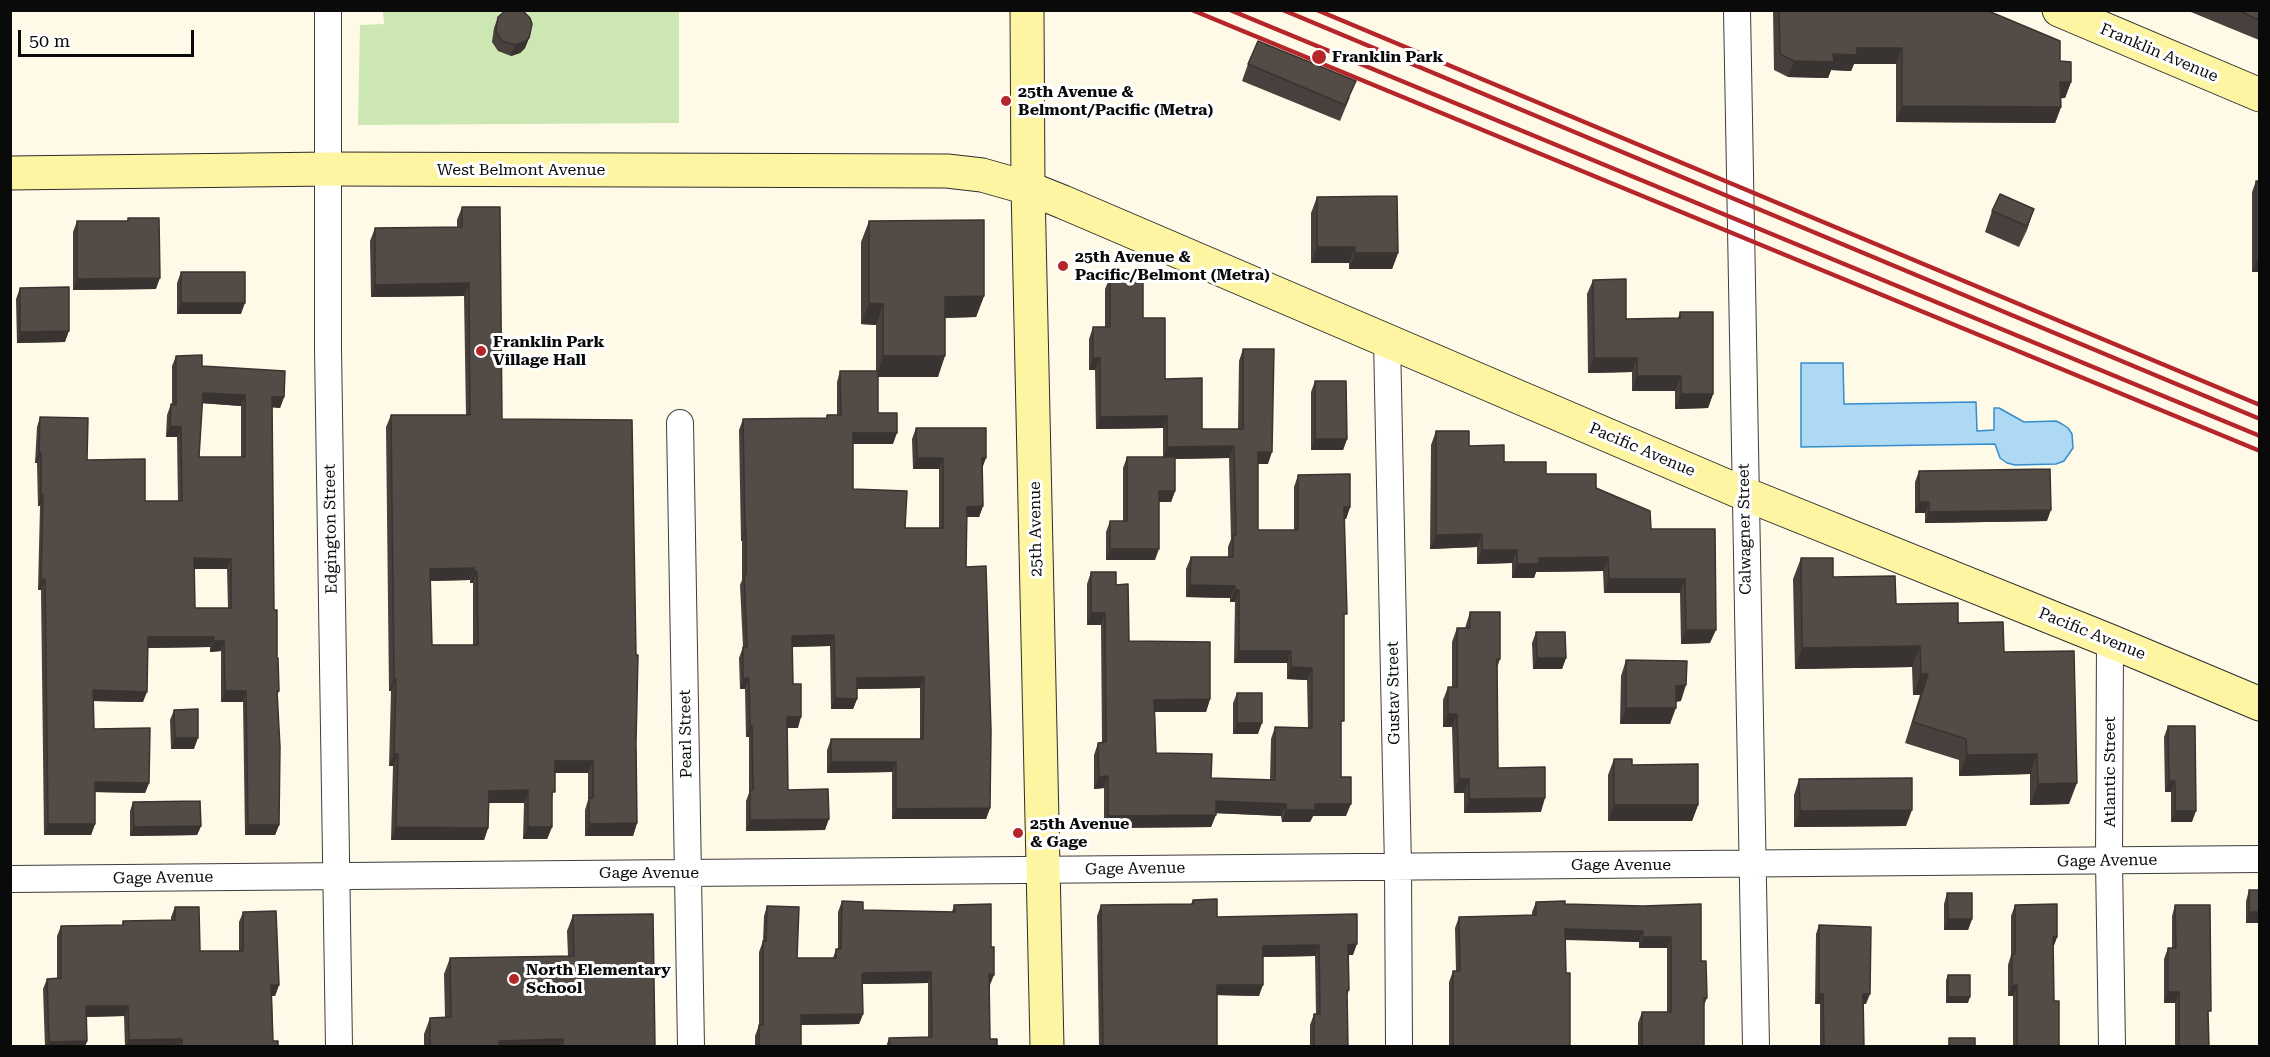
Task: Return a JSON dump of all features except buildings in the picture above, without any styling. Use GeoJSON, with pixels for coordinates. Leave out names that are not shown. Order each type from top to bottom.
{"type":"FeatureCollection","features":[{"type":"Feature","properties":{"kind":"street","name":"Edgington Street"},"geometry":{"type":"LineString","coordinates":[[328,10],[328,349],[339,1047]]}},
{"type":"Feature","properties":{"kind":"street","name":"25th Avenue"},"geometry":{"type":"LineString","coordinates":[[1027,10],[1028,188],[1047,1047]]}},
{"type":"Feature","properties":{"kind":"street","name":"Calwagner Street"},"geometry":{"type":"LineString","coordinates":[[1737,10],[1756,1047]]}},
{"type":"Feature","properties":{"kind":"street","name":"Franklin Avenue"},"geometry":{"type":"LineString","coordinates":[[2059,10],[2092,17],[2259,95]]}},
{"type":"Feature","properties":{"kind":"street","name":"West Belmont Avenue"},"geometry":{"type":"LineString","coordinates":[[10,173],[329,169],[947,171],[982,175],[1028,188]]}},
{"type":"Feature","properties":{"kind":"street","name":"Pacific Avenue"},"geometry":{"type":"LineString","coordinates":[[1028,188],[1745,494],[2110,641],[2259,704]]}},
{"type":"Feature","properties":{"kind":"street","name":"Gustav Street"},"geometry":{"type":"LineString","coordinates":[[1388,340],[1398,867],[1399,1047]]}},
{"type":"Feature","properties":{"kind":"street","name":"Pearl Street"},"geometry":{"type":"LineString","coordinates":[[680,423],[691,1047]]}},
{"type":"Feature","properties":{"kind":"street","name":"Atlantic Street"},"geometry":{"type":"LineString","coordinates":[[2110,641],[2109,861],[2112,1047]]}},
{"type":"Feature","properties":{"kind":"street","name":"Gage Avenue"},"geometry":{"type":"LineString","coordinates":[[10,879],[2259,859]]}},
{"type":"Feature","properties":{"kind":"green space"},"geometry":{"type":"Polygon","coordinates":[[[383,11],[679,11],[679,123],[358,125],[360,25],[384,24],[383,11]]]}},
{"type":"Feature","properties":{"kind":"water"},"geometry":{"type":"Polygon","coordinates":[[[1801,363],[1843,363],[1844,404],[1976,402],[1977,431],[1994,430],[1994,408],[1999,408],[2024,422],[2056,421],[2062,424],[2072,434],[2073,448],[2064,461],[2056,464],[2015,465],[2000,458],[1995,444],[1801,447],[1801,363]]]}},
{"type":"Feature","properties":{"kind":"railway"},"geometry":{"type":"LineString","coordinates":[[1192,10],[2260,451]]}},
{"type":"Feature","properties":{"kind":"railway"},"geometry":{"type":"LineString","coordinates":[[1230,10],[2260,436]]}},
{"type":"Feature","properties":{"kind":"railway"},"geometry":{"type":"LineString","coordinates":[[1283,10],[2260,419]]}},
{"type":"Feature","properties":{"kind":"railway"},"geometry":{"type":"LineString","coordinates":[[1317,10],[2260,405]]}},
{"type":"Feature","properties":{"kind":"place","name":"Franklin Park"},"geometry":{"type":"Point","coordinates":[1319,57]}},
{"type":"Feature","properties":{"kind":"place","name":"25th Avenue & Belmont/Pacific (Metra)"},"geometry":{"type":"Point","coordinates":[1006,101]}},
{"type":"Feature","properties":{"kind":"place","name":"25th Avenue & Pacific/Belmont (Metra)"},"geometry":{"type":"Point","coordinates":[1063,266]}},
{"type":"Feature","properties":{"kind":"place","name":"Franklin Park Village Hall"},"geometry":{"type":"Point","coordinates":[481,351]}},
{"type":"Feature","properties":{"kind":"place","name":"25th Avenue & Gage"},"geometry":{"type":"Point","coordinates":[1018,833]}},
{"type":"Feature","properties":{"kind":"place","name":"North Elementary School"},"geometry":{"type":"Point","coordinates":[514,979]}}]}
